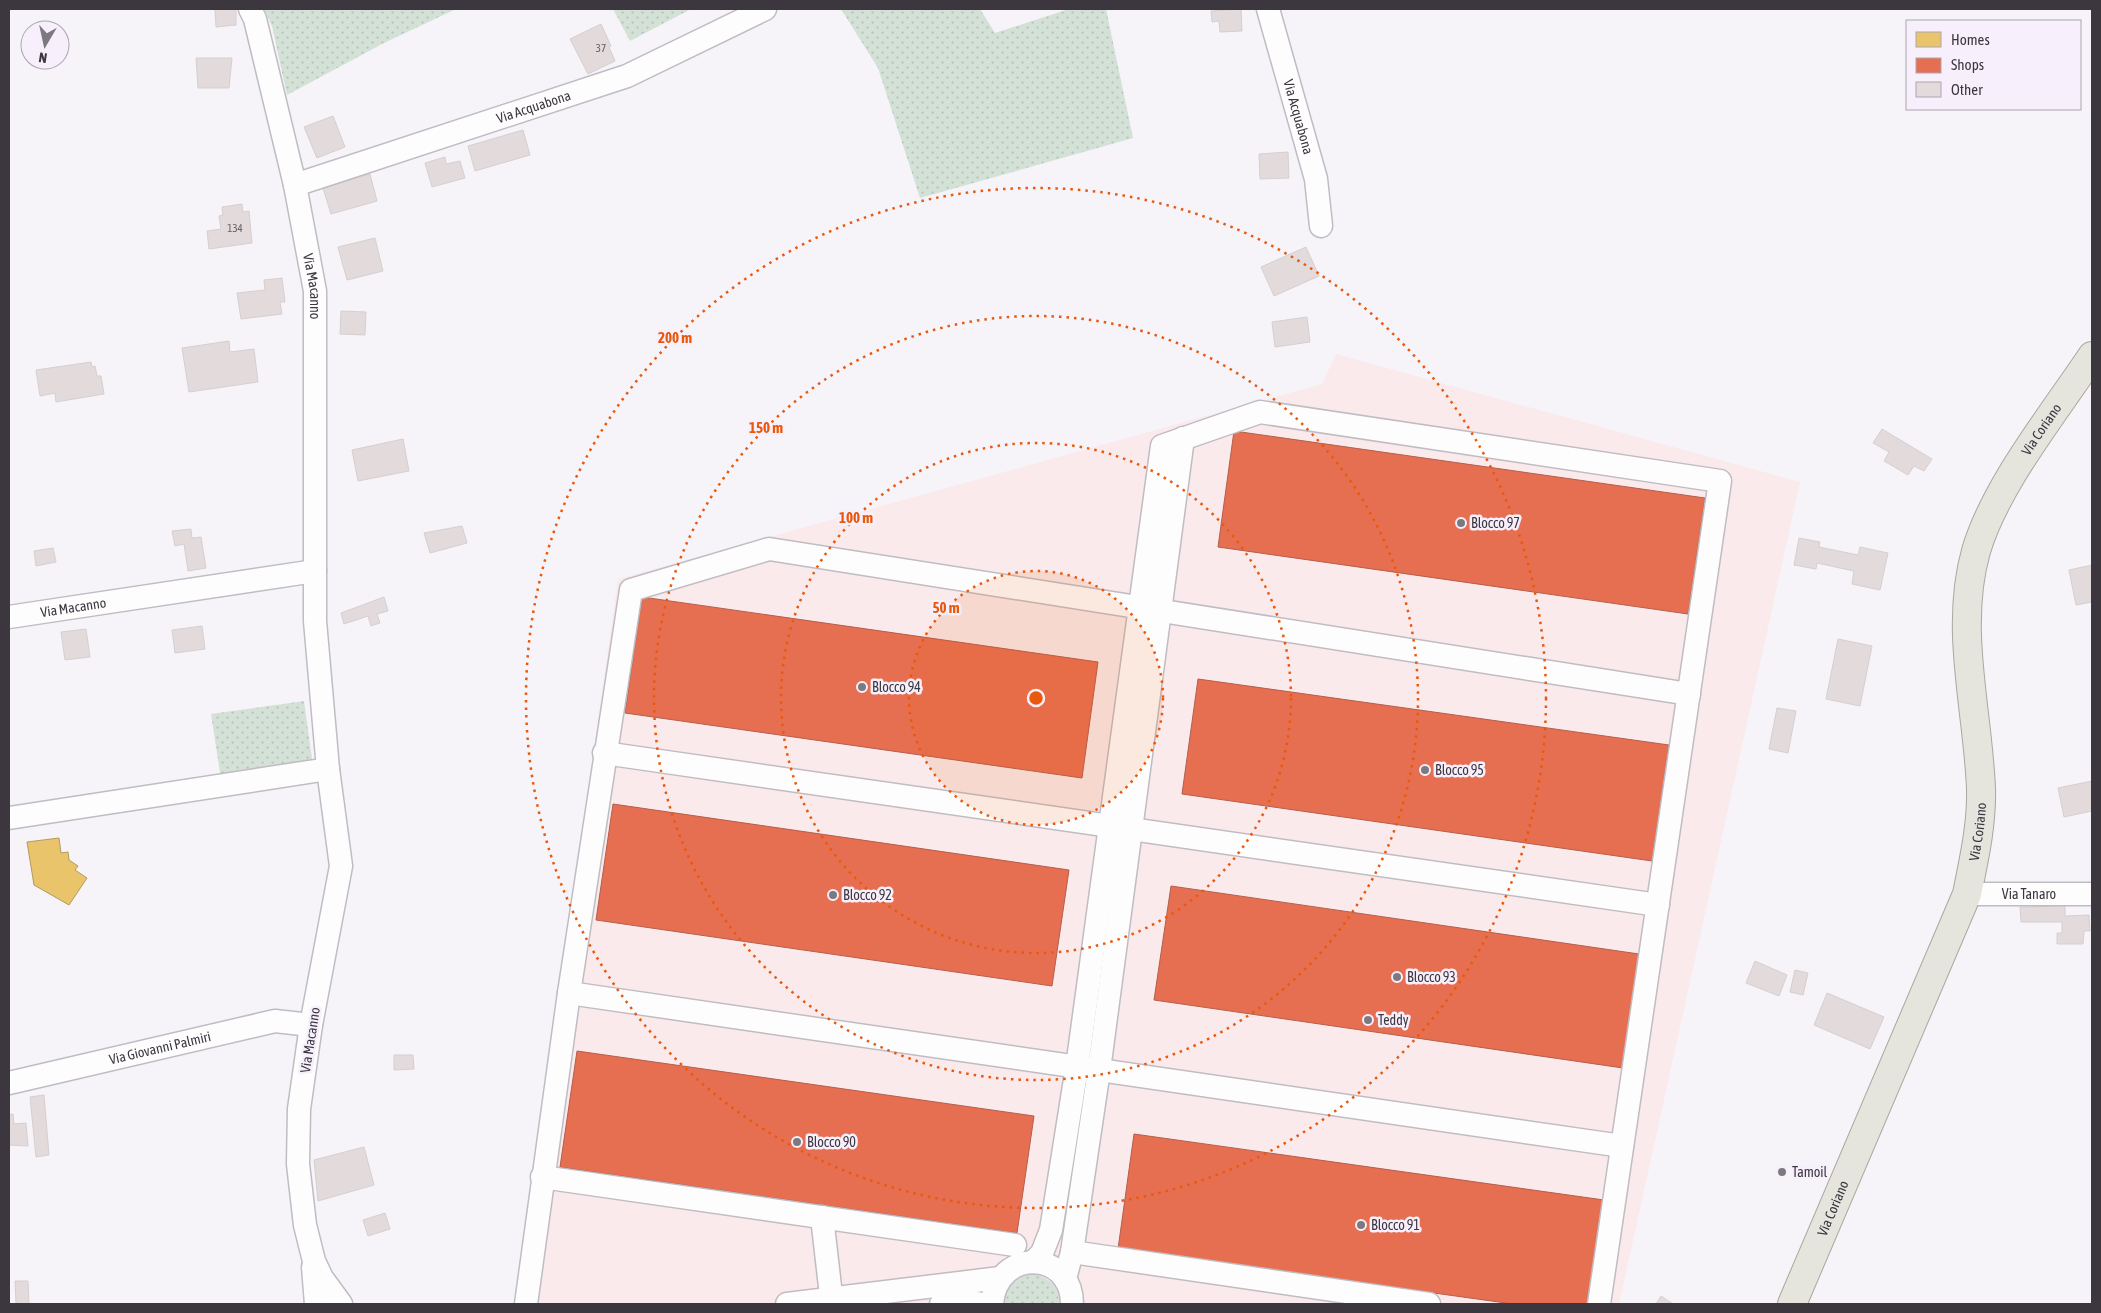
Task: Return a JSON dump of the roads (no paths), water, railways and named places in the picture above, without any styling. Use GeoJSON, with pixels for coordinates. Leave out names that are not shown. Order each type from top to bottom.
{"type":"FeatureCollection","features":[{"type":"Feature","properties":{"kind":"main road","name":"Via Coriano"},"geometry":{"type":"LineString","coordinates":[[1792,1304],[1967,894],[1978,843],[1981,790],[1966,621],[1976,551],[2003,488],[2092,356]]}},
{"type":"Feature","properties":{"kind":"street","name":"Via Macanno"},"geometry":{"type":"LineString","coordinates":[[250,9],[255,19],[295,185],[314,291],[315,621],[328,769],[341,866],[311,1025],[299,1109],[298,1164],[305,1225],[314,1262],[322,1278],[341,1304]]}},
{"type":"Feature","properties":{"kind":"street","name":"Via Acquabona"},"geometry":{"type":"LineString","coordinates":[[295,185],[627,76],[765,9]]}},
{"type":"Feature","properties":{"kind":"street","name":"Via Acquabona"},"geometry":{"type":"LineString","coordinates":[[1268,9],[1316,179],[1321,226]]}},
{"type":"Feature","properties":{"kind":"street"},"geometry":{"type":"LineString","coordinates":[[1150,609],[1162,446],[1260,412],[1720,481],[1599,1304]]}},
{"type":"Feature","properties":{"kind":"street"},"geometry":{"type":"LineString","coordinates":[[1065,1279],[1072,1252],[1088,1068],[1150,609],[1183,438]]}},
{"type":"Feature","properties":{"kind":"street"},"geometry":{"type":"LineString","coordinates":[[526,1304],[542,1176],[604,753],[631,590],[769,549],[1689,694]]}},
{"type":"Feature","properties":{"kind":"street","name":"Via Macanno"},"geometry":{"type":"LineString","coordinates":[[9,617],[315,571]]}},
{"type":"Feature","properties":{"kind":"street"},"geometry":{"type":"LineString","coordinates":[[604,753],[1658,905]]}},
{"type":"Feature","properties":{"kind":"street"},"geometry":{"type":"LineString","coordinates":[[9,818],[328,769]]}},
{"type":"Feature","properties":{"kind":"street","name":"Via Tanaro"},"geometry":{"type":"LineString","coordinates":[[1967,894],[2092,894]]}},
{"type":"Feature","properties":{"kind":"street"},"geometry":{"type":"LineString","coordinates":[[569,993],[1622,1146]]}},
{"type":"Feature","properties":{"kind":"street","name":"Via Giovanni Palmiri"},"geometry":{"type":"LineString","coordinates":[[9,1083],[275,1021],[311,1025]]}},
{"type":"Feature","properties":{"kind":"street"},"geometry":{"type":"LineString","coordinates":[[1033,1262],[1042,1253],[1051,1230],[1088,1068]]}},
{"type":"Feature","properties":{"kind":"street"},"geometry":{"type":"LineString","coordinates":[[542,1176],[1015,1245]]}},
{"type":"Feature","properties":{"kind":"street"},"geometry":{"type":"LineString","coordinates":[[822,1217],[832,1301]]}},
{"type":"Feature","properties":{"kind":"street"},"geometry":{"type":"LineString","coordinates":[[1072,1252],[1429,1304]]}},
{"type":"Feature","properties":{"kind":"street"},"geometry":{"type":"LineString","coordinates":[[314,1262],[312,1270],[316,1304]]}},
{"type":"Feature","properties":{"kind":"street"},"geometry":{"type":"LineString","coordinates":[[992,1304],[994,1289],[1000,1278],[1009,1269],[1033,1262],[1046,1264],[1057,1270],[1071,1290],[1072,1304]]}},
{"type":"Feature","properties":{"kind":"street"},"geometry":{"type":"LineString","coordinates":[[786,1304],[832,1301],[1000,1278]]}},
{"type":"Feature","properties":{"kind":"street"},"geometry":{"type":"LineString","coordinates":[[941,1304],[964,1301],[983,1304]]}},
{"type":"Feature","properties":{"kind":"place","name":"Blocco 97"},"geometry":{"type":"Point","coordinates":[1461,523]}},
{"type":"Feature","properties":{"kind":"place","name":"Blocco 94"},"geometry":{"type":"Point","coordinates":[862,687]}},
{"type":"Feature","properties":{"kind":"place","name":"Blocco 95"},"geometry":{"type":"Point","coordinates":[1425,770]}},
{"type":"Feature","properties":{"kind":"place","name":"Blocco 92"},"geometry":{"type":"Point","coordinates":[833,895]}},
{"type":"Feature","properties":{"kind":"place","name":"Blocco 93"},"geometry":{"type":"Point","coordinates":[1397,977]}},
{"type":"Feature","properties":{"kind":"place","name":"Teddy"},"geometry":{"type":"Point","coordinates":[1368,1020]}},
{"type":"Feature","properties":{"kind":"place","name":"Blocco 90"},"geometry":{"type":"Point","coordinates":[797,1142]}},
{"type":"Feature","properties":{"kind":"place","name":"Tamoil"},"geometry":{"type":"Point","coordinates":[1782,1172]}},
{"type":"Feature","properties":{"kind":"place","name":"Blocco 91"},"geometry":{"type":"Point","coordinates":[1361,1225]}}]}
